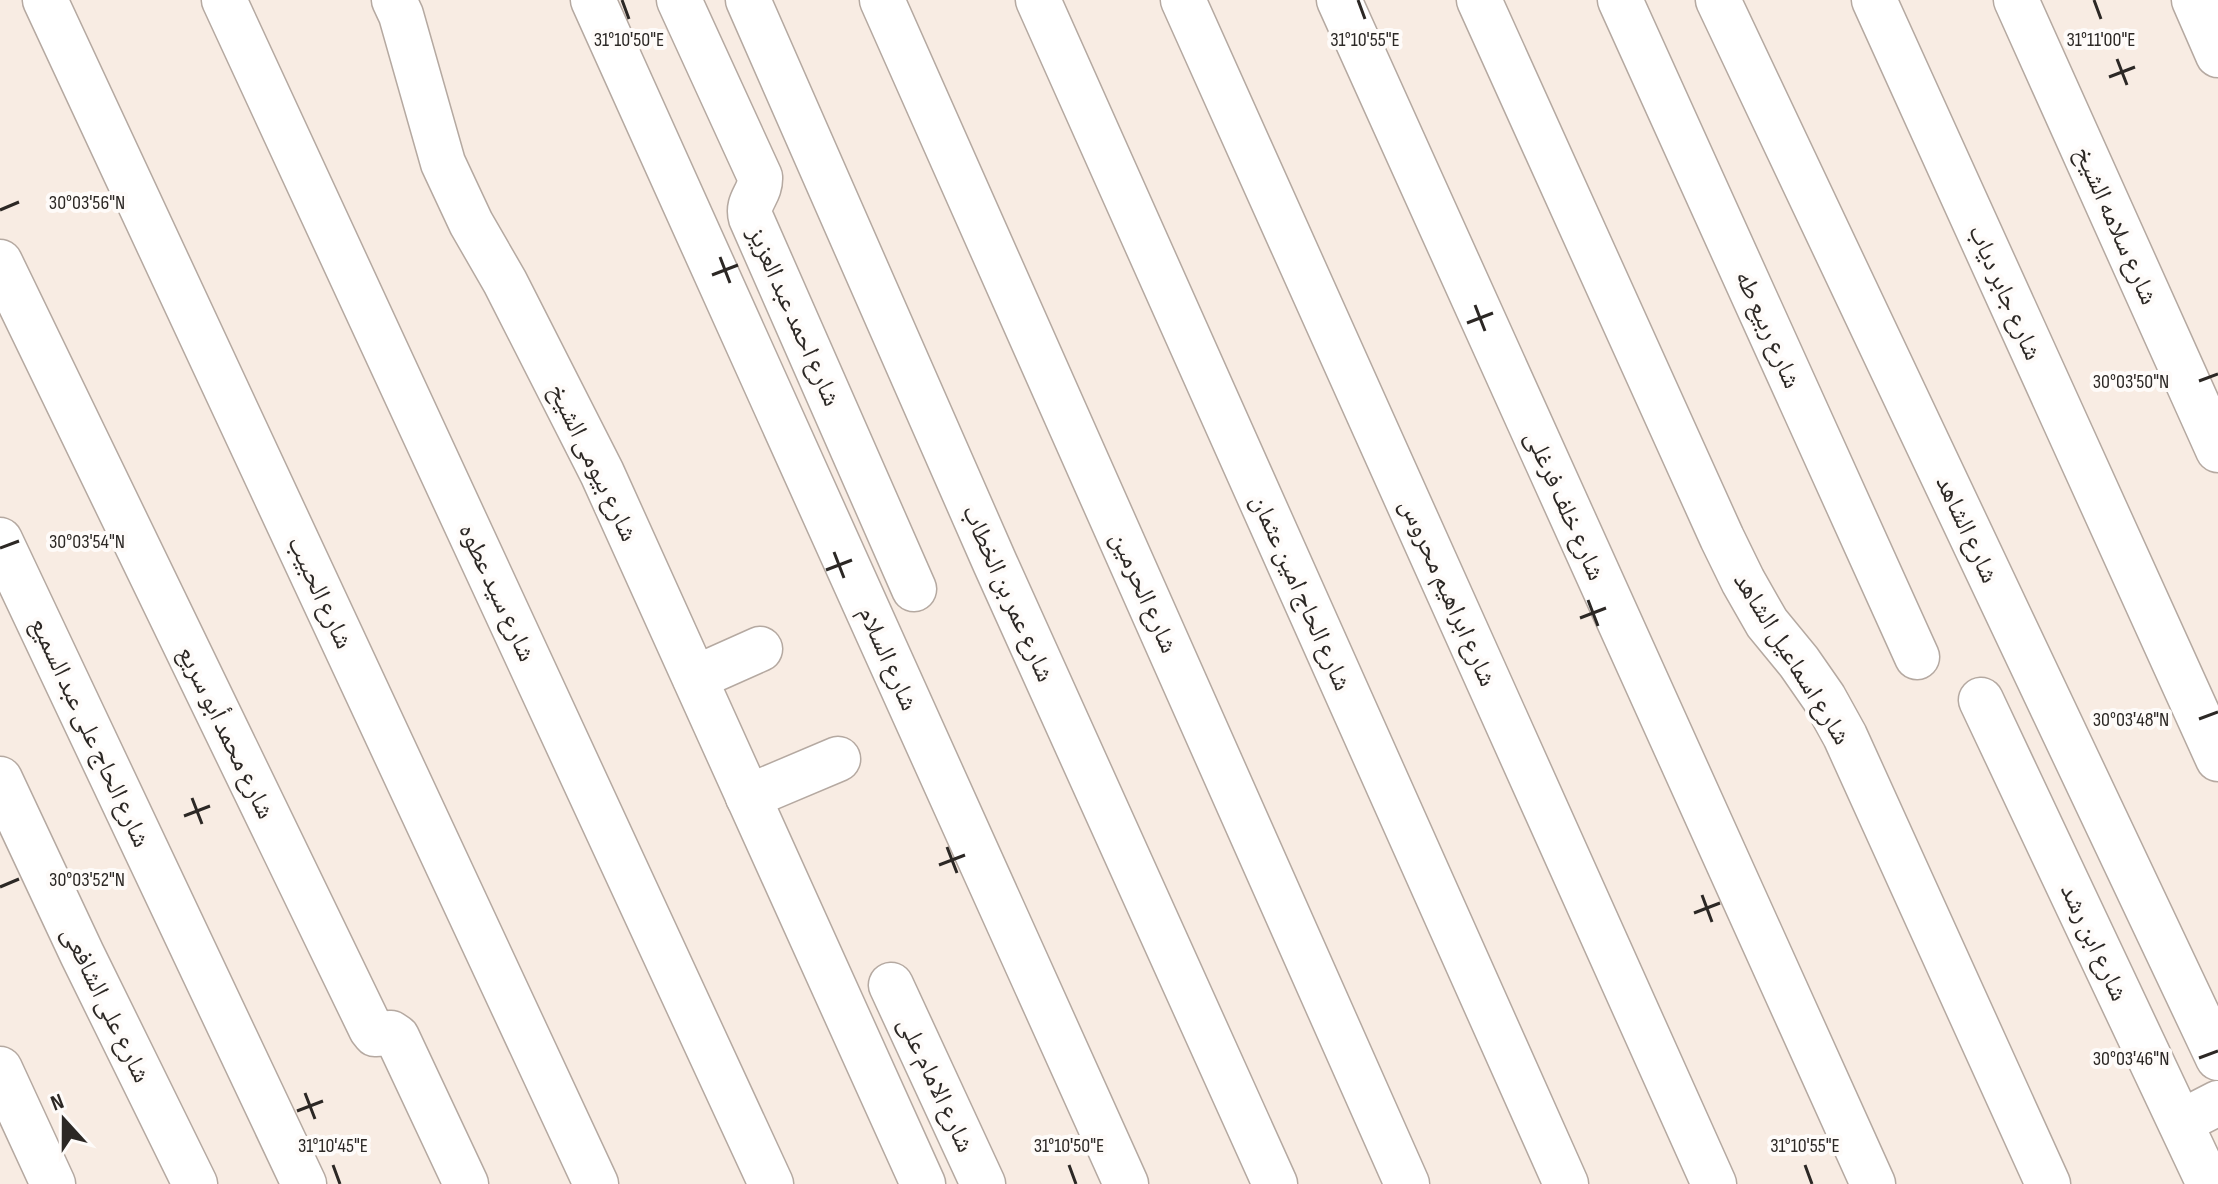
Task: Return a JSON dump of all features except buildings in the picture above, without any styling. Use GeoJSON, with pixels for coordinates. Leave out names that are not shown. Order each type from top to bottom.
{"type":"FeatureCollection","features":[{"type":"Feature","properties":{"kind":"street","name":"شارع الحبيب"},"geometry":{"type":"LineString","coordinates":[[45,0],[596,1184]]}},
{"type":"Feature","properties":{"kind":"street","name":"شارع سيد عطوه"},"geometry":{"type":"LineString","coordinates":[[224,0],[771,1184]]}},
{"type":"Feature","properties":{"kind":"street","name":"شارع بيومى الشيخ"},"geometry":{"type":"LineString","coordinates":[[394,0],[443,163],[471,223],[505,282],[602,473],[923,1184]]}},
{"type":"Feature","properties":{"kind":"street","name":"شارع السلام"},"geometry":{"type":"LineString","coordinates":[[593,0],[1126,1184]]}},
{"type":"Feature","properties":{"kind":"street","name":"شارع احمد عبد العزيز"},"geometry":{"type":"LineString","coordinates":[[679,0],[760,177],[758,192],[750,204],[751,218],[914,589]]}},
{"type":"Feature","properties":{"kind":"street","name":"شارع عمر بن الخطاب"},"geometry":{"type":"LineString","coordinates":[[748,0],[995,563],[1275,1184]]}},
{"type":"Feature","properties":{"kind":"street","name":"شارع الحرمين"},"geometry":{"type":"LineString","coordinates":[[882,0],[1407,1184]]}},
{"type":"Feature","properties":{"kind":"street","name":"شارع الحاج امين عثمان"},"geometry":{"type":"LineString","coordinates":[[1038,0],[1566,1184]]}},
{"type":"Feature","properties":{"kind":"street","name":"شارع ابراهيم محروس"},"geometry":{"type":"LineString","coordinates":[[1183,0],[1714,1184]]}},
{"type":"Feature","properties":{"kind":"street","name":"شارع خلف فرغلى"},"geometry":{"type":"LineString","coordinates":[[1339,0],[1873,1184]]}},
{"type":"Feature","properties":{"kind":"street","name":"شارع اسماعيل الشاهد"},"geometry":{"type":"LineString","coordinates":[[1479,0],[1722,538],[1767,623],[1824,698],[1845,736],[2048,1184]]}},
{"type":"Feature","properties":{"kind":"street","name":"شارع ربيع طه"},"geometry":{"type":"LineString","coordinates":[[1620,0],[1917,657]]}},
{"type":"Feature","properties":{"kind":"street","name":"شارع الشاهد"},"geometry":{"type":"LineString","coordinates":[[1718,0],[2218,1058]]}},
{"type":"Feature","properties":{"kind":"street","name":"شارع جابر دياب"},"geometry":{"type":"LineString","coordinates":[[1874,0],[2218,759]]}},
{"type":"Feature","properties":{"kind":"street","name":"شارع سلامه الشيخ"},"geometry":{"type":"LineString","coordinates":[[2016,0],[2218,450]]}},
{"type":"Feature","properties":{"kind":"street"},"geometry":{"type":"LineString","coordinates":[[2194,0],[2218,55]]}},
{"type":"Feature","properties":{"kind":"street","name":"شارع محمد أبو سريع"},"geometry":{"type":"LineString","coordinates":[[0,262],[371,1029],[378,1035],[391,1033],[397,1037],[466,1184]]}},
{"type":"Feature","properties":{"kind":"street","name":"شارع الحاج على عبد السميع"},"geometry":{"type":"LineString","coordinates":[[0,540],[304,1184]]}},
{"type":"Feature","properties":{"kind":"street"},"geometry":{"type":"LineString","coordinates":[[695,678],[760,649]]}},
{"type":"Feature","properties":{"kind":"street","name":"شارع ابن رشد"},"geometry":{"type":"LineString","coordinates":[[1981,700],[2199,1113],[2209,1184]]}},
{"type":"Feature","properties":{"kind":"street"},"geometry":{"type":"LineString","coordinates":[[748,797],[838,759]]}},
{"type":"Feature","properties":{"kind":"street","name":"شارع على الشافعى"},"geometry":{"type":"LineString","coordinates":[[0,779],[195,1184]]}},
{"type":"Feature","properties":{"kind":"street","name":"شارع الامام على"},"geometry":{"type":"LineString","coordinates":[[891,985],[983,1184]]}},
{"type":"Feature","properties":{"kind":"street"},"geometry":{"type":"LineString","coordinates":[[0,1069],[53,1184]]}}]}
